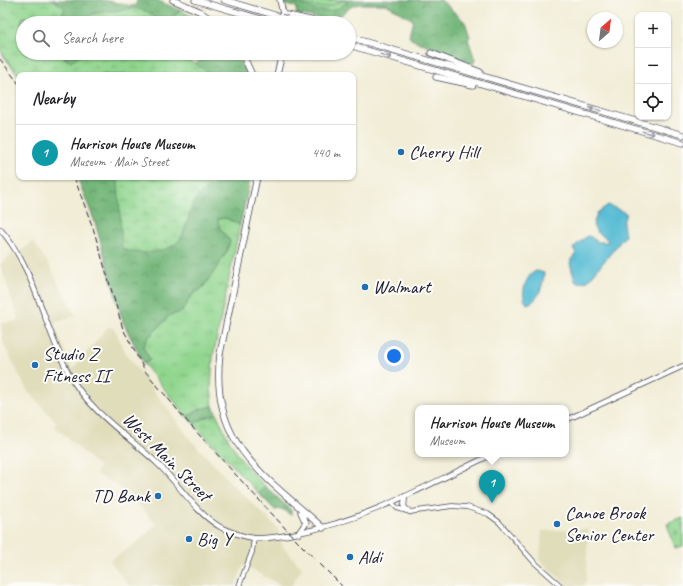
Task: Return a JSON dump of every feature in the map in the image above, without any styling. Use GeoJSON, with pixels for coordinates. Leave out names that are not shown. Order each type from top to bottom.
{"type":"FeatureCollection","features":[{"type":"Feature","properties":{"kind":"highway"},"geometry":{"type":"LineString","coordinates":[[173,0],[194,9],[205,16]]}},
{"type":"Feature","properties":{"kind":"highway"},"geometry":{"type":"LineString","coordinates":[[196,0],[251,16]]}},
{"type":"Feature","properties":{"kind":"highway"},"geometry":{"type":"LineString","coordinates":[[224,0],[280,16]]}},
{"type":"Feature","properties":{"kind":"highway"},"geometry":{"type":"LineString","coordinates":[[228,0],[281,16]]}},
{"type":"Feature","properties":{"kind":"highway"},"geometry":{"type":"LineString","coordinates":[[280,0],[284,16]]}},
{"type":"Feature","properties":{"kind":"highway"},"geometry":{"type":"LineString","coordinates":[[244,14],[248,16]]}},
{"type":"Feature","properties":{"kind":"highway"},"geometry":{"type":"LineString","coordinates":[[356,39],[683,135]]}},
{"type":"Feature","properties":{"kind":"highway"},"geometry":{"type":"LineString","coordinates":[[356,47],[683,144]]}},
{"type":"Feature","properties":{"kind":"highway"},"geometry":{"type":"LineString","coordinates":[[431,53],[508,84]]}},
{"type":"Feature","properties":{"kind":"highway"},"geometry":{"type":"LineString","coordinates":[[245,60],[251,72]]}},
{"type":"Feature","properties":{"kind":"highway"},"geometry":{"type":"LineString","coordinates":[[278,72],[280,60]]}},
{"type":"Feature","properties":{"kind":"highway"},"geometry":{"type":"LineString","coordinates":[[436,77],[557,106]]}},
{"type":"Feature","properties":{"kind":"highway"},"geometry":{"type":"LineString","coordinates":[[255,180],[219,349],[217,387],[225,423],[238,449],[257,474],[322,528]]}},
{"type":"Feature","properties":{"kind":"highway"},"geometry":{"type":"LineString","coordinates":[[298,507],[306,520],[304,528],[299,533]]}},
{"type":"Feature","properties":{"kind":"main road","name":"West Main Street"},"geometry":{"type":"LineString","coordinates":[[0,229],[13,246],[22,262],[63,362],[73,381],[84,396],[161,466],[205,516],[223,528],[254,538],[299,533],[322,528],[371,513],[487,457]]}},
{"type":"Feature","properties":{"kind":"main road"},"geometry":{"type":"LineString","coordinates":[[569,419],[683,366]]}},
{"type":"Feature","properties":{"kind":"main road"},"geometry":{"type":"LineString","coordinates":[[405,496],[404,507],[410,512]]}},
{"type":"Feature","properties":{"kind":"main road"},"geometry":{"type":"LineString","coordinates":[[392,503],[398,508],[410,512],[452,506],[467,507],[488,514],[499,522],[534,562],[561,586]]}},
{"type":"Feature","properties":{"kind":"main road"},"geometry":{"type":"LineString","coordinates":[[239,586],[252,552],[254,538]]}},
{"type":"Feature","properties":{"kind":"shaded area"},"geometry":{"type":"Polygon","coordinates":[[[33,241],[48,263],[76,316],[54,323],[72,370],[108,327],[114,328],[126,354],[191,440],[237,489],[277,527],[283,547],[302,568],[291,586],[282,586],[243,565],[236,586],[129,586],[110,561],[139,541],[156,524],[126,491],[124,493],[115,484],[96,474],[100,467],[54,426],[57,423],[27,390],[4,345],[0,323],[19,321],[0,264],[13,253],[15,257],[33,241]]]}},
{"type":"Feature","properties":{"kind":"shaded area"},"geometry":{"type":"Polygon","coordinates":[[[588,529],[586,581],[584,586],[568,586],[540,560],[542,531],[588,529]]]}},
{"type":"Feature","properties":{"kind":"green space"},"geometry":{"type":"Polygon","coordinates":[[[0,0],[53,0],[65,8],[61,16],[16,16],[16,60],[68,60],[71,62],[74,60],[188,60],[206,72],[16,72],[0,50],[0,0]]]}},
{"type":"Feature","properties":{"kind":"green space"},"geometry":{"type":"Polygon","coordinates":[[[53,0],[103,0],[131,6],[136,5],[137,0],[156,0],[180,10],[175,16],[41,16],[57,1],[53,0]]]}},
{"type":"Feature","properties":{"kind":"green space"},"geometry":{"type":"Polygon","coordinates":[[[284,0],[441,0],[465,22],[470,37],[468,39],[475,60],[473,64],[411,39],[409,36],[413,20],[386,4],[359,4],[352,6],[339,16],[307,16],[296,14],[297,7],[285,5],[284,0]]]}},
{"type":"Feature","properties":{"kind":"green space"},"geometry":{"type":"Polygon","coordinates":[[[291,0],[345,0],[325,8],[294,3],[291,0]]]}},
{"type":"Feature","properties":{"kind":"green space"},"geometry":{"type":"Polygon","coordinates":[[[295,0],[348,0],[336,9],[323,11],[308,7],[295,0]]]}},
{"type":"Feature","properties":{"kind":"green space"},"geometry":{"type":"Polygon","coordinates":[[[134,8],[148,12],[154,16],[90,16],[92,14],[134,8]]]}},
{"type":"Feature","properties":{"kind":"green space"},"geometry":{"type":"Polygon","coordinates":[[[180,10],[191,16],[175,16],[180,10]]]}},
{"type":"Feature","properties":{"kind":"green space"},"geometry":{"type":"Polygon","coordinates":[[[16,30],[16,60],[185,60],[194,64],[200,60],[238,60],[246,72],[16,72],[3,55],[16,30]]]}},
{"type":"Feature","properties":{"kind":"green space"},"geometry":{"type":"Polygon","coordinates":[[[78,180],[250,180],[240,225],[226,218],[218,219],[219,227],[230,241],[226,253],[203,287],[191,296],[182,312],[170,315],[147,339],[143,347],[150,360],[144,364],[123,322],[95,222],[78,180]]]}},
{"type":"Feature","properties":{"kind":"green space"},"geometry":{"type":"Polygon","coordinates":[[[117,180],[225,180],[207,189],[196,199],[190,211],[183,234],[175,244],[169,248],[144,253],[128,251],[122,248],[117,180]]]}},
{"type":"Feature","properties":{"kind":"green space"},"geometry":{"type":"Polygon","coordinates":[[[226,218],[240,225],[213,357],[211,387],[213,406],[200,409],[187,417],[144,364],[150,360],[143,347],[147,339],[170,315],[182,312],[191,296],[203,287],[226,253],[230,241],[219,227],[218,219],[226,218]]]}},
{"type":"Feature","properties":{"kind":"green space"},"geometry":{"type":"Polygon","coordinates":[[[213,406],[217,414],[207,417],[194,424],[187,417],[200,409],[213,406]]]}},
{"type":"Feature","properties":{"kind":"green space"},"geometry":{"type":"Polygon","coordinates":[[[217,414],[226,435],[237,453],[249,470],[265,486],[259,494],[194,424],[207,417],[217,414]]]}},
{"type":"Feature","properties":{"kind":"green space"},"geometry":{"type":"Polygon","coordinates":[[[265,486],[291,510],[291,515],[282,509],[275,510],[259,494],[265,486]]]}},
{"type":"Feature","properties":{"kind":"green space"},"geometry":{"type":"Polygon","coordinates":[[[683,518],[683,546],[675,548],[667,524],[683,518]]]}},
{"type":"Feature","properties":{"kind":"water"},"geometry":{"type":"Polygon","coordinates":[[[608,205],[626,213],[623,223],[625,236],[588,281],[578,283],[575,281],[570,263],[576,253],[573,248],[587,236],[598,242],[608,242],[608,240],[597,232],[593,226],[597,213],[608,205]]]}},
{"type":"Feature","properties":{"kind":"water"},"geometry":{"type":"Polygon","coordinates":[[[537,271],[544,273],[542,287],[538,296],[527,304],[524,296],[525,285],[530,276],[537,271]]]}},
{"type":"Feature","properties":{"kind":"railway"},"geometry":{"type":"LineString","coordinates":[[0,59],[16,80]]}},
{"type":"Feature","properties":{"kind":"railway"},"geometry":{"type":"LineString","coordinates":[[75,180],[93,228],[123,329],[145,371],[191,426],[296,540],[342,586]]}},
{"type":"Feature","properties":{"kind":"place","name":"Cherry Hill"},"geometry":{"type":"Point","coordinates":[401,152]}},
{"type":"Feature","properties":{"kind":"place","name":"Walmart"},"geometry":{"type":"Point","coordinates":[365,287]}},
{"type":"Feature","properties":{"kind":"place","name":"Studio Z Fitness II"},"geometry":{"type":"Point","coordinates":[35,365]}},
{"type":"Feature","properties":{"kind":"place","name":"TD Bank"},"geometry":{"type":"Point","coordinates":[158,496]}},
{"type":"Feature","properties":{"kind":"place","name":"Harrison House Museum"},"geometry":{"type":"Point","coordinates":[492,503]}},
{"type":"Feature","properties":{"kind":"place","name":"Canoe Brook Senior Center"},"geometry":{"type":"Point","coordinates":[557,524]}},
{"type":"Feature","properties":{"kind":"place","name":"Big Y"},"geometry":{"type":"Point","coordinates":[189,539]}},
{"type":"Feature","properties":{"kind":"place","name":"Aldi"},"geometry":{"type":"Point","coordinates":[350,557]}}]}
